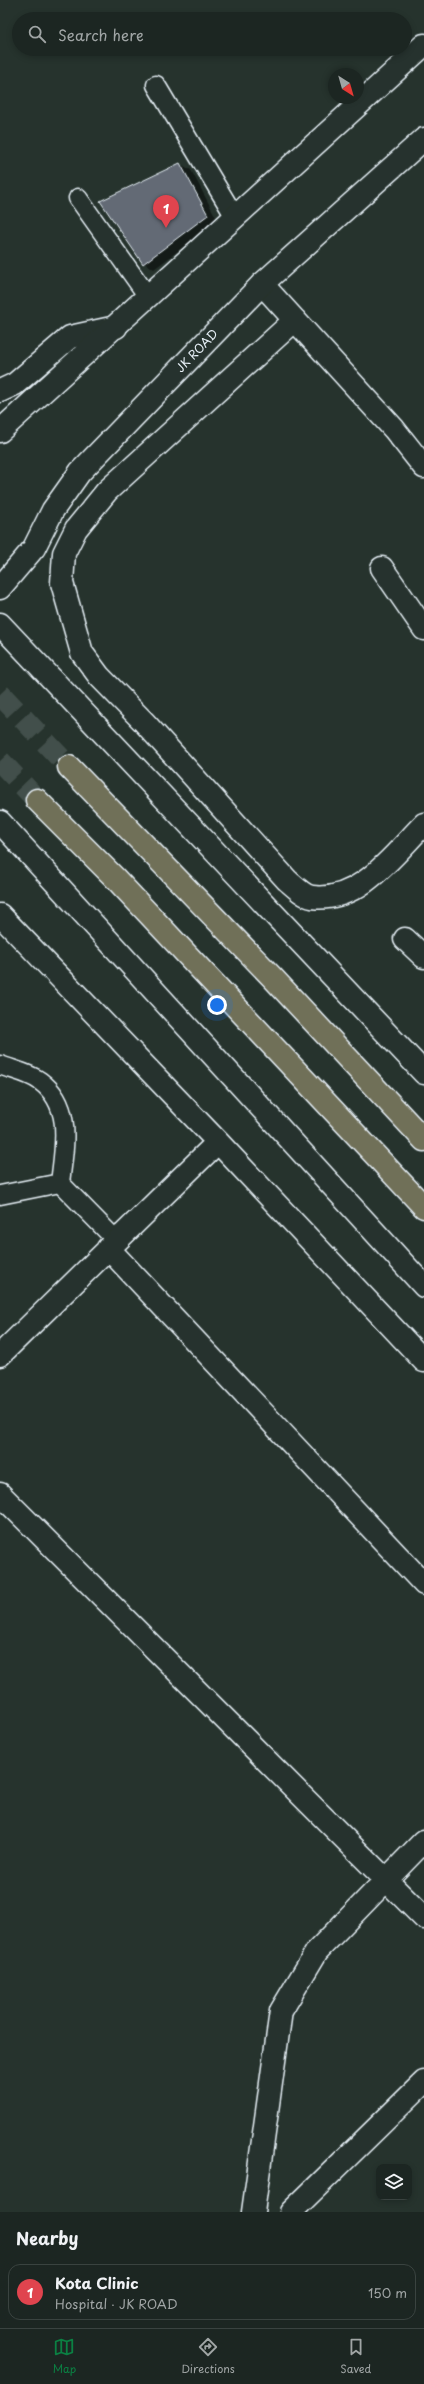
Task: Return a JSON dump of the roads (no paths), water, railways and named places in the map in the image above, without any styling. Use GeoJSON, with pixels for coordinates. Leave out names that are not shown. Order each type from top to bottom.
{"type":"FeatureCollection","features":[{"type":"Feature","properties":{"kind":"main road"},"geometry":{"type":"LineString","coordinates":[[69,768],[273,978],[424,1140]]}},
{"type":"Feature","properties":{"kind":"main road"},"geometry":{"type":"LineString","coordinates":[[37,800],[129,894],[424,1207]]}},
{"type":"Feature","properties":{"kind":"street"},"geometry":{"type":"LineString","coordinates":[[412,56],[424,45]]}},
{"type":"Feature","properties":{"kind":"street"},"geometry":{"type":"LineString","coordinates":[[0,431],[148,298],[234,217],[412,56]]}},
{"type":"Feature","properties":{"kind":"street","name":"JK ROAD"},"geometry":{"type":"LineString","coordinates":[[0,588],[34,548],[54,510],[80,472],[262,284],[424,139]]}},
{"type":"Feature","properties":{"kind":"street"},"geometry":{"type":"LineString","coordinates":[[262,284],[394,429],[424,467]]}},
{"type":"Feature","properties":{"kind":"street"},"geometry":{"type":"LineString","coordinates":[[295,320],[107,491],[76,529],[64,554],[62,583],[82,653],[98,676],[144,722],[287,880],[311,897],[336,896],[364,883],[424,824]]}},
{"type":"Feature","properties":{"kind":"street"},"geometry":{"type":"LineString","coordinates":[[0,391],[15,384],[70,337],[116,327]]}},
{"type":"Feature","properties":{"kind":"street"},"geometry":{"type":"LineString","coordinates":[[382,568],[424,629]]}},
{"type":"Feature","properties":{"kind":"street"},"geometry":{"type":"LineString","coordinates":[[0,624],[424,1073]]}},
{"type":"Feature","properties":{"kind":"street"},"geometry":{"type":"LineString","coordinates":[[0,822],[424,1286]]}},
{"type":"Feature","properties":{"kind":"street"},"geometry":{"type":"LineString","coordinates":[[0,915],[218,1142],[424,1361]]}},
{"type":"Feature","properties":{"kind":"street"},"geometry":{"type":"LineString","coordinates":[[405,938],[424,957]]}},
{"type":"Feature","properties":{"kind":"street"},"geometry":{"type":"LineString","coordinates":[[0,1355],[218,1142]]}},
{"type":"Feature","properties":{"kind":"street"},"geometry":{"type":"LineString","coordinates":[[112,1244],[424,1584]]}},
{"type":"Feature","properties":{"kind":"street"},"geometry":{"type":"LineString","coordinates":[[0,1494],[424,1918]]}},
{"type":"Feature","properties":{"kind":"street"},"geometry":{"type":"LineString","coordinates":[[253,2212],[281,2011],[317,1951],[424,1841]]}},
{"type":"Feature","properties":{"kind":"street"},"geometry":{"type":"LineString","coordinates":[[291,2212],[424,2082]]}},
{"type":"Feature","properties":{"kind":"lane"},"geometry":{"type":"LineString","coordinates":[[156,85],[234,217]]}},
{"type":"Feature","properties":{"kind":"lane"},"geometry":{"type":"LineString","coordinates":[[78,198],[148,298]]}},
{"type":"Feature","properties":{"kind":"lane"},"geometry":{"type":"LineString","coordinates":[[0,1065],[40,1082],[60,1103],[66,1134],[60,1183],[112,1244]]}},
{"type":"Feature","properties":{"kind":"lane"},"geometry":{"type":"LineString","coordinates":[[0,1195],[60,1183]]}},
{"type":"Feature","properties":{"kind":"tunnel"},"geometry":{"type":"LineString","coordinates":[[0,694],[69,767]]}},
{"type":"Feature","properties":{"kind":"tunnel"},"geometry":{"type":"LineString","coordinates":[[0,761],[37,800]]}},
{"type":"Feature","properties":{"kind":"place","name":"Kota Clinic"},"geometry":{"type":"Point","coordinates":[166,228]}}]}
